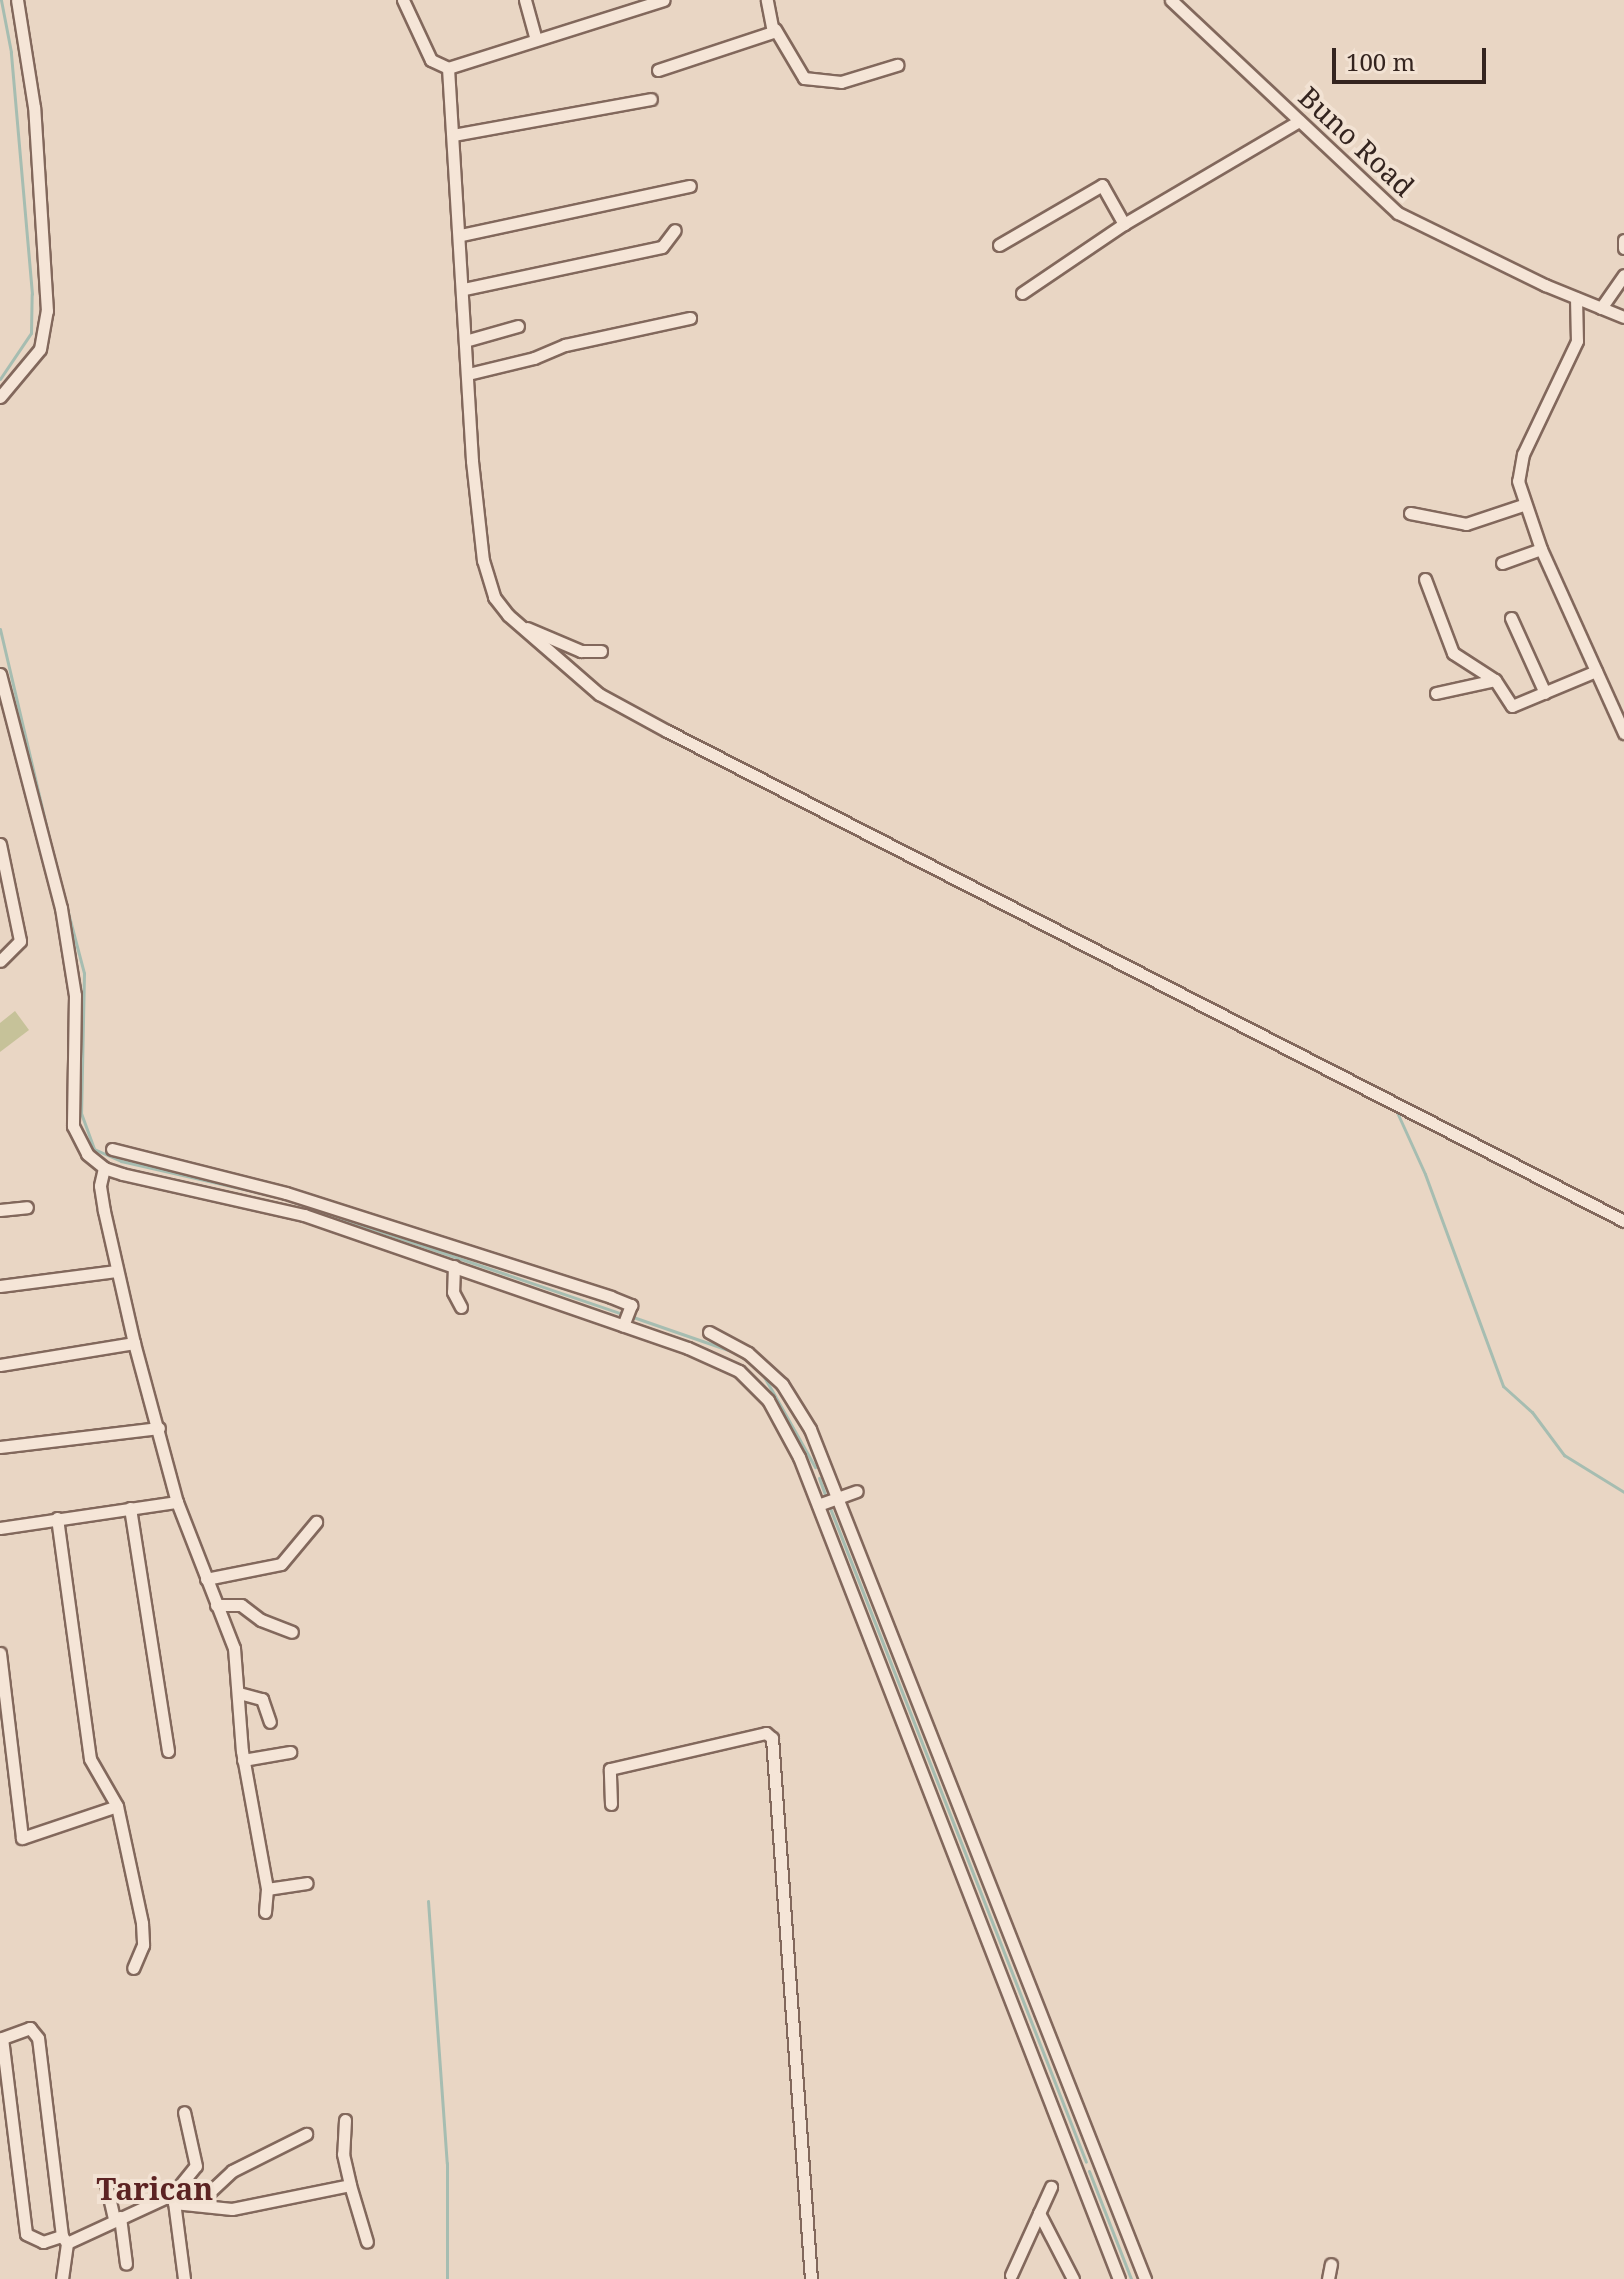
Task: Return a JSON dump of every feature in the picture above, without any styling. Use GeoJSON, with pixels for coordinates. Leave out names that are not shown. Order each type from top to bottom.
{"type":"FeatureCollection","features":[{"type":"Feature","properties":{"kind":"street"},"geometry":{"type":"LineString","coordinates":[[0,397],[40,349],[47,311],[34,107],[17,0]]}},
{"type":"Feature","properties":{"kind":"street"},"geometry":{"type":"LineString","coordinates":[[403,0],[431,60],[448,68],[664,0]]}},
{"type":"Feature","properties":{"kind":"street"},"geometry":{"type":"LineString","coordinates":[[525,0],[536,40]]}},
{"type":"Feature","properties":{"kind":"street"},"geometry":{"type":"LineString","coordinates":[[617,0],[621,13]]}},
{"type":"Feature","properties":{"kind":"street"},"geometry":{"type":"LineString","coordinates":[[767,0],[775,29],[804,78],[841,82],[897,65]]}},
{"type":"Feature","properties":{"kind":"street","name":"Buno Road"},"geometry":{"type":"LineString","coordinates":[[1171,0],[1406,218],[1576,298],[1624,317]]}},
{"type":"Feature","properties":{"kind":"street"},"geometry":{"type":"LineString","coordinates":[[658,70],[775,29]]}},
{"type":"Feature","properties":{"kind":"street"},"geometry":{"type":"LineString","coordinates":[[448,68],[461,235],[465,341],[483,560],[494,597],[519,626],[599,694],[667,731],[1624,1221]]}},
{"type":"Feature","properties":{"kind":"street"},"geometry":{"type":"LineString","coordinates":[[453,135],[651,99]]}},
{"type":"Feature","properties":{"kind":"street"},"geometry":{"type":"LineString","coordinates":[[1022,293],[1124,224],[1299,121]]}},
{"type":"Feature","properties":{"kind":"street"},"geometry":{"type":"LineString","coordinates":[[999,245],[1102,185],[1124,224]]}},
{"type":"Feature","properties":{"kind":"street"},"geometry":{"type":"LineString","coordinates":[[461,235],[690,186]]}},
{"type":"Feature","properties":{"kind":"street"},"geometry":{"type":"LineString","coordinates":[[464,289],[662,247],[675,230]]}},
{"type":"Feature","properties":{"kind":"street"},"geometry":{"type":"LineString","coordinates":[[1624,240],[1624,248]]}},
{"type":"Feature","properties":{"kind":"street"},"geometry":{"type":"LineString","coordinates":[[1601,308],[1624,275]]}},
{"type":"Feature","properties":{"kind":"street"},"geometry":{"type":"LineString","coordinates":[[1576,298],[1577,341],[1518,472],[1523,505],[1624,733]]}},
{"type":"Feature","properties":{"kind":"street"},"geometry":{"type":"LineString","coordinates":[[468,374],[534,358],[575,342],[690,318]]}},
{"type":"Feature","properties":{"kind":"street"},"geometry":{"type":"LineString","coordinates":[[465,341],[518,326]]}},
{"type":"Feature","properties":{"kind":"street"},"geometry":{"type":"LineString","coordinates":[[1410,513],[1471,524],[1523,505]]}},
{"type":"Feature","properties":{"kind":"street"},"geometry":{"type":"LineString","coordinates":[[1502,563],[1541,549]]}},
{"type":"Feature","properties":{"kind":"street"},"geometry":{"type":"LineString","coordinates":[[1425,579],[1453,653],[1495,680],[1512,706],[1596,671]]}},
{"type":"Feature","properties":{"kind":"street"},"geometry":{"type":"LineString","coordinates":[[1511,618],[1545,693]]}},
{"type":"Feature","properties":{"kind":"street"},"geometry":{"type":"LineString","coordinates":[[519,626],[581,651],[601,651]]}},
{"type":"Feature","properties":{"kind":"street"},"geometry":{"type":"LineString","coordinates":[[0,674],[61,908],[72,970],[73,1126],[87,1154],[104,1168],[299,1213],[711,1357],[748,1378],[782,1422],[818,1505],[1119,2279]]}},
{"type":"Feature","properties":{"kind":"street"},"geometry":{"type":"LineString","coordinates":[[1436,693],[1495,680]]}},
{"type":"Feature","properties":{"kind":"street"},"geometry":{"type":"LineString","coordinates":[[0,844],[20,941],[0,961]]}},
{"type":"Feature","properties":{"kind":"street"},"geometry":{"type":"LineString","coordinates":[[112,1149],[303,1199],[611,1297],[631,1305],[623,1326]]}},
{"type":"Feature","properties":{"kind":"street"},"geometry":{"type":"LineString","coordinates":[[104,1168],[100,1186],[116,1271],[177,1502],[234,1648],[243,1760],[267,1889],[265,1912]]}},
{"type":"Feature","properties":{"kind":"street"},"geometry":{"type":"LineString","coordinates":[[0,1210],[27,1207]]}},
{"type":"Feature","properties":{"kind":"street"},"geometry":{"type":"LineString","coordinates":[[454,1266],[453,1292],[461,1307]]}},
{"type":"Feature","properties":{"kind":"street"},"geometry":{"type":"LineString","coordinates":[[0,1286],[116,1271]]}},
{"type":"Feature","properties":{"kind":"street"},"geometry":{"type":"LineString","coordinates":[[709,1332],[748,1353],[782,1384],[827,1468],[1145,2279]]}},
{"type":"Feature","properties":{"kind":"street"},"geometry":{"type":"LineString","coordinates":[[0,1365],[134,1343]]}},
{"type":"Feature","properties":{"kind":"street"},"geometry":{"type":"LineString","coordinates":[[0,1447],[159,1428]]}},
{"type":"Feature","properties":{"kind":"street"},"geometry":{"type":"LineString","coordinates":[[806,1476],[827,1468]]}},
{"type":"Feature","properties":{"kind":"street"},"geometry":{"type":"LineString","coordinates":[[818,1505],[857,1491]]}},
{"type":"Feature","properties":{"kind":"street"},"geometry":{"type":"LineString","coordinates":[[0,1528],[177,1502]]}},
{"type":"Feature","properties":{"kind":"street"},"geometry":{"type":"LineString","coordinates":[[130,1508],[168,1751]]}},
{"type":"Feature","properties":{"kind":"street"},"geometry":{"type":"LineString","coordinates":[[57,1518],[90,1759],[117,1806],[142,1923],[143,1945],[133,1968]]}},
{"type":"Feature","properties":{"kind":"street"},"geometry":{"type":"LineString","coordinates":[[206,1579],[281,1564],[316,1522]]}},
{"type":"Feature","properties":{"kind":"street"},"geometry":{"type":"LineString","coordinates":[[216,1605],[241,1605],[261,1620],[292,1632]]}},
{"type":"Feature","properties":{"kind":"street"},"geometry":{"type":"LineString","coordinates":[[0,1653],[22,1838],[117,1806]]}},
{"type":"Feature","properties":{"kind":"street"},"geometry":{"type":"LineString","coordinates":[[239,1693],[262,1699],[270,1722]]}},
{"type":"Feature","properties":{"kind":"street"},"geometry":{"type":"LineString","coordinates":[[611,1804],[610,1769],[766,1733],[772,1738],[811,2279]]}},
{"type":"Feature","properties":{"kind":"street"},"geometry":{"type":"LineString","coordinates":[[243,1760],[290,1752]]}},
{"type":"Feature","properties":{"kind":"street"},"geometry":{"type":"LineString","coordinates":[[267,1889],[307,1883]]}},
{"type":"Feature","properties":{"kind":"street"},"geometry":{"type":"LineString","coordinates":[[62,2279],[65,2240],[38,2038],[30,2028],[2,2038],[26,2234],[43,2242],[65,2240],[174,2199],[232,2209],[350,2185]]}},
{"type":"Feature","properties":{"kind":"street"},"geometry":{"type":"LineString","coordinates":[[184,2112],[196,2166],[174,2199],[184,2279]]}},
{"type":"Feature","properties":{"kind":"street"},"geometry":{"type":"LineString","coordinates":[[345,2120],[343,2154],[367,2242]]}},
{"type":"Feature","properties":{"kind":"street"},"geometry":{"type":"LineString","coordinates":[[199,2202],[232,2171],[306,2134]]}},
{"type":"Feature","properties":{"kind":"street"},"geometry":{"type":"LineString","coordinates":[[1076,2170],[1097,2162]]}},
{"type":"Feature","properties":{"kind":"street"},"geometry":{"type":"LineString","coordinates":[[106,2184],[117,2218],[126,2264]]}},
{"type":"Feature","properties":{"kind":"street"},"geometry":{"type":"LineString","coordinates":[[1011,2275],[1051,2187]]}},
{"type":"Feature","properties":{"kind":"street"},"geometry":{"type":"LineString","coordinates":[[1039,2213],[1073,2279]]}},
{"type":"Feature","properties":{"kind":"street"},"geometry":{"type":"LineString","coordinates":[[1328,2279],[1331,2264]]}},
{"type":"Feature","properties":{"kind":"shaded area"},"geometry":{"type":"Polygon","coordinates":[[[15,1011],[29,1030],[0,1052],[0,1023],[15,1011]]]}},
{"type":"Feature","properties":{"kind":"waterway"},"geometry":{"type":"LineString","coordinates":[[0,379],[31,333],[32,294],[11,52],[1,0]]}},
{"type":"Feature","properties":{"kind":"waterway"},"geometry":{"type":"LineString","coordinates":[[0,629],[54,859]]}},
{"type":"Feature","properties":{"kind":"waterway"},"geometry":{"type":"LineString","coordinates":[[66,905],[84,973],[81,1113],[94,1149],[121,1161],[282,1198],[620,1313]]}},
{"type":"Feature","properties":{"kind":"waterway"},"geometry":{"type":"LineString","coordinates":[[1396,1110],[1425,1174],[1503,1386],[1532,1412],[1564,1455],[1624,1492]]}},
{"type":"Feature","properties":{"kind":"waterway"},"geometry":{"type":"LineString","coordinates":[[633,1317],[734,1352],[754,1365]]}},
{"type":"Feature","properties":{"kind":"waterway"},"geometry":{"type":"LineString","coordinates":[[762,1373],[815,1467]]}},
{"type":"Feature","properties":{"kind":"waterway"},"geometry":{"type":"LineString","coordinates":[[819,1478],[827,1500]]}},
{"type":"Feature","properties":{"kind":"waterway"},"geometry":{"type":"LineString","coordinates":[[830,1508],[1086,2162]]}},
{"type":"Feature","properties":{"kind":"waterway"},"geometry":{"type":"LineString","coordinates":[[428,1901],[447,2163],[447,2279]]}},
{"type":"Feature","properties":{"kind":"waterway"},"geometry":{"type":"LineString","coordinates":[[1089,2171],[1131,2279]]}},
{"type":"Feature","properties":{"kind":"district","name":"Tarican"},"geometry":{"type":"Point","coordinates":[155,2189]}}]}
